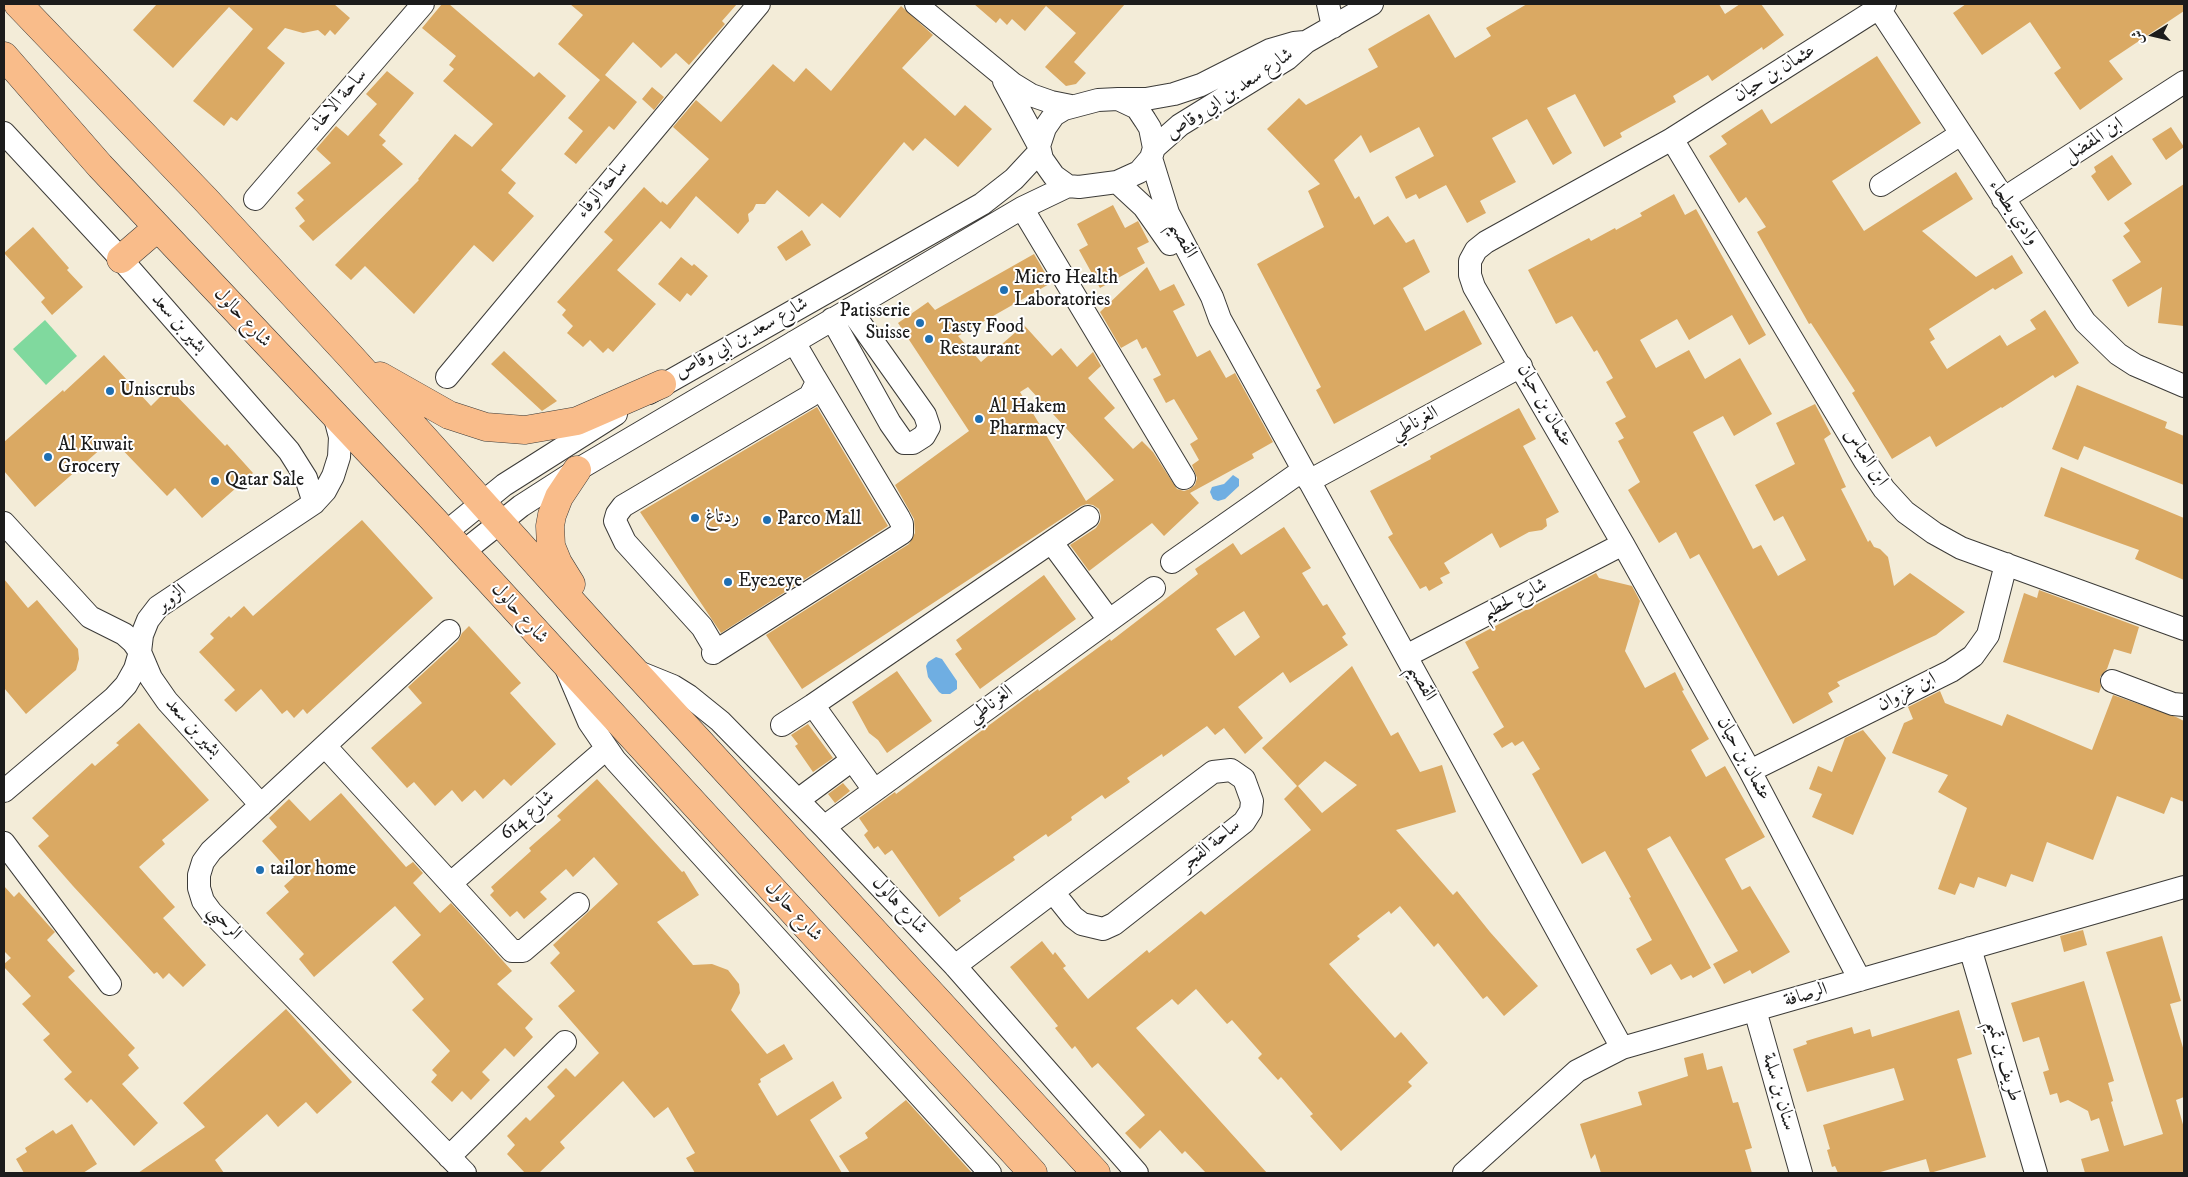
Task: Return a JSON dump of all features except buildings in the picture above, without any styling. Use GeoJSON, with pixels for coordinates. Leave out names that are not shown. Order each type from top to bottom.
{"type":"FeatureCollection","features":[{"type":"Feature","properties":{"kind":"main road"},"geometry":{"type":"LineString","coordinates":[[20,5],[205,199],[350,356],[606,640],[1096,1173]]}},
{"type":"Feature","properties":{"kind":"main road","name":"شارع حالول"},"geometry":{"type":"LineString","coordinates":[[8,62],[157,228],[454,542],[1033,1173]]}},
{"type":"Feature","properties":{"kind":"main road"},"geometry":{"type":"LineString","coordinates":[[121,259],[157,228]]}},
{"type":"Feature","properties":{"kind":"main road"},"geometry":{"type":"LineString","coordinates":[[350,356],[401,389],[448,415],[486,427],[525,430],[577,421],[662,384]]}},
{"type":"Feature","properties":{"kind":"main road"},"geometry":{"type":"LineString","coordinates":[[577,470],[559,497],[552,514],[551,546],[558,563],[606,640]]}},
{"type":"Feature","properties":{"kind":"street","name":"ساحة الاخاء"},"geometry":{"type":"LineString","coordinates":[[255,199],[423,4]]}},
{"type":"Feature","properties":{"kind":"street","name":"ساحة الوفاء"},"geometry":{"type":"LineString","coordinates":[[447,377],[759,4]]}},
{"type":"Feature","properties":{"kind":"street"},"geometry":{"type":"LineString","coordinates":[[916,4],[1013,84],[1031,95],[1071,106]]}},
{"type":"Feature","properties":{"kind":"street"},"geometry":{"type":"LineString","coordinates":[[1328,4],[1333,27]]}},
{"type":"Feature","properties":{"kind":"street","name":"شارع سعد بن ابي وقاص"},"geometry":{"type":"LineString","coordinates":[[1152,153],[1180,125],[1287,59],[1306,42],[1372,4]]}},
{"type":"Feature","properties":{"kind":"street","name":"وادي بطحاء"},"geometry":{"type":"LineString","coordinates":[[1880,5],[2003,199],[2085,322],[2118,354],[2136,365],[2184,386]]}},
{"type":"Feature","properties":{"kind":"street","name":"عثمان بن حيان"},"geometry":{"type":"LineString","coordinates":[[1860,980],[1750,771],[1623,544],[1474,287],[1470,276],[1470,261],[1476,250],[1486,242],[1672,139],[1880,5]]}},
{"type":"Feature","properties":{"kind":"street","name":"شارع سعد بن ابي وقاص"},"geometry":{"type":"LineString","coordinates":[[1118,99],[1146,99],[1174,94],[1201,85],[1270,50],[1306,42]]}},
{"type":"Feature","properties":{"kind":"street"},"geometry":{"type":"LineString","coordinates":[[998,71],[1020,108],[1049,171],[1068,186],[1079,188],[1118,182],[1139,172],[1152,153],[1150,128],[1141,114],[1129,103],[1118,99],[1098,100],[1071,106],[1060,111],[1049,121],[1041,136],[1040,148]]}},
{"type":"Feature","properties":{"kind":"street","name":"ابن المفضل"},"geometry":{"type":"LineString","coordinates":[[2003,199],[2184,82]]}},
{"type":"Feature","properties":{"kind":"street","name":"بشير بن سعد"},"geometry":{"type":"LineString","coordinates":[[4,133],[14,156],[121,259],[289,451],[306,478],[314,503]]}},
{"type":"Feature","properties":{"kind":"street"},"geometry":{"type":"LineString","coordinates":[[1881,186],[1961,134]]}},
{"type":"Feature","properties":{"kind":"street","name":"ابن العباس"},"geometry":{"type":"LineString","coordinates":[[1672,139],[1884,489],[1905,512],[1934,533],[1961,548],[2184,629]]}},
{"type":"Feature","properties":{"kind":"street","name":"شارع سعد بن ابي وقاص"},"geometry":{"type":"LineString","coordinates":[[454,542],[482,501],[662,384],[982,204],[1014,179],[1040,148]]}},
{"type":"Feature","properties":{"kind":"street","name":"القصيم"},"geometry":{"type":"LineString","coordinates":[[1152,153],[1168,213],[1212,296],[1220,319],[1622,1048]]}},
{"type":"Feature","properties":{"kind":"street","name":"القصيم"},"geometry":{"type":"LineString","coordinates":[[1118,182],[1144,207],[1156,222],[1204,301],[1220,319]]}},
{"type":"Feature","properties":{"kind":"street","name":"شارع سعد بن ابي وقاص"},"geometry":{"type":"LineString","coordinates":[[454,542],[500,521],[577,470],[841,314],[1022,208],[1068,186]]}},
{"type":"Feature","properties":{"kind":"street"},"geometry":{"type":"LineString","coordinates":[[1022,208],[1184,478]]}},
{"type":"Feature","properties":{"kind":"street"},"geometry":{"type":"LineString","coordinates":[[841,314],[925,415],[929,427],[924,436],[913,443],[904,443],[890,423],[841,314]]}},
{"type":"Feature","properties":{"kind":"street"},"geometry":{"type":"LineString","coordinates":[[794,342],[902,524],[902,533],[714,653],[715,649],[702,627],[625,542],[615,521],[617,514],[624,506],[810,396],[816,384],[815,378]]}},
{"type":"Feature","properties":{"kind":"street","name":"الغرناطي"},"geometry":{"type":"LineString","coordinates":[[1172,562],[1306,475],[1521,366]]}},
{"type":"Feature","properties":{"kind":"street","name":"الزوير"},"geometry":{"type":"LineString","coordinates":[[4,791],[114,698],[126,685],[135,669],[142,635],[148,620],[158,607],[314,503],[325,491],[333,476],[338,457],[340,437],[336,418]]}},
{"type":"Feature","properties":{"kind":"street"},"geometry":{"type":"LineString","coordinates":[[782,725],[1088,518]]}},
{"type":"Feature","properties":{"kind":"street","name":"بشير بن سعد"},"geometry":{"type":"LineString","coordinates":[[4,523],[90,617],[124,634],[140,652],[151,678],[167,701],[261,805]]}},
{"type":"Feature","properties":{"kind":"street"},"geometry":{"type":"LineString","coordinates":[[1052,543],[1109,620]]}},
{"type":"Feature","properties":{"kind":"street","name":"شارع لحطيم"},"geometry":{"type":"LineString","coordinates":[[1406,656],[1623,544]]}},
{"type":"Feature","properties":{"kind":"street","name":"ابن غزوان"},"geometry":{"type":"LineString","coordinates":[[1750,771],[1950,671],[1972,656],[1988,635],[2006,564]]}},
{"type":"Feature","properties":{"kind":"street","name":"الغرناطي"},"geometry":{"type":"LineString","coordinates":[[824,827],[1154,588]]}},
{"type":"Feature","properties":{"kind":"street","name":"الرحبي"},"geometry":{"type":"LineString","coordinates":[[449,630],[211,851],[203,862],[199,874],[199,888],[203,901],[211,912],[465,1173]]}},
{"type":"Feature","properties":{"kind":"street"},"geometry":{"type":"LineString","coordinates":[[565,665],[588,722],[606,749],[990,1173]]}},
{"type":"Feature","properties":{"kind":"street","name":"شارع هالول"},"geometry":{"type":"LineString","coordinates":[[634,670],[673,686],[720,720],[955,966],[1137,1173]]}},
{"type":"Feature","properties":{"kind":"street"},"geometry":{"type":"LineString","coordinates":[[2112,681],[2173,704],[2184,705]]}},
{"type":"Feature","properties":{"kind":"street"},"geometry":{"type":"LineString","coordinates":[[813,705],[874,790]]}},
{"type":"Feature","properties":{"kind":"street"},"geometry":{"type":"LineString","coordinates":[[325,746],[512,951],[523,951],[578,904]]}},
{"type":"Feature","properties":{"kind":"street","name":"شارع 614"},"geometry":{"type":"LineString","coordinates":[[450,883],[606,749]]}},
{"type":"Feature","properties":{"kind":"street"},"geometry":{"type":"LineString","coordinates":[[798,800],[852,760]]}},
{"type":"Feature","properties":{"kind":"street","name":"ساحة الفجر"},"geometry":{"type":"LineString","coordinates":[[955,966],[1052,892],[1213,772],[1231,770],[1244,779],[1252,801],[1251,812],[1244,822],[1114,924],[1103,928],[1082,924],[1073,917],[1052,892]]}},
{"type":"Feature","properties":{"kind":"street"},"geometry":{"type":"LineString","coordinates":[[4,843],[110,984]]}},
{"type":"Feature","properties":{"kind":"street","name":"الرصافة"},"geometry":{"type":"LineString","coordinates":[[1464,1173],[1577,1071],[1622,1048],[2184,887]]}},
{"type":"Feature","properties":{"kind":"street","name":"طريف بن تميم"},"geometry":{"type":"LineString","coordinates":[[1970,948],[2036,1173]]}},
{"type":"Feature","properties":{"kind":"street","name":"سنان بن سلمة"},"geometry":{"type":"LineString","coordinates":[[1755,1010],[1801,1173]]}},
{"type":"Feature","properties":{"kind":"street"},"geometry":{"type":"LineString","coordinates":[[450,1157],[565,1042]]}},
{"type":"Feature","properties":{"kind":"green space"},"geometry":{"type":"Polygon","coordinates":[[[45,320],[77,356],[46,385],[13,349],[45,320]]]}},
{"type":"Feature","properties":{"kind":"water"},"geometry":{"type":"Polygon","coordinates":[[[1233,475],[1239,479],[1239,486],[1225,499],[1218,501],[1213,499],[1210,492],[1212,487],[1224,484],[1233,475]]]}},
{"type":"Feature","properties":{"kind":"water"},"geometry":{"type":"Polygon","coordinates":[[[936,657],[942,659],[957,681],[957,689],[950,694],[939,692],[928,677],[926,666],[928,662],[936,657]]]}},
{"type":"Feature","properties":{"kind":"place","name":"Micro Health Laboratories"},"geometry":{"type":"Point","coordinates":[1004,290]}},
{"type":"Feature","properties":{"kind":"place","name":"Patisserie Suisse"},"geometry":{"type":"Point","coordinates":[920,323]}},
{"type":"Feature","properties":{"kind":"place","name":"Tasty Food Restaurant"},"geometry":{"type":"Point","coordinates":[929,339]}},
{"type":"Feature","properties":{"kind":"place","name":"Uniscrubs"},"geometry":{"type":"Point","coordinates":[110,391]}},
{"type":"Feature","properties":{"kind":"place","name":"Al Hakem Pharmacy"},"geometry":{"type":"Point","coordinates":[979,419]}},
{"type":"Feature","properties":{"kind":"place","name":"Al Kuwait Grocery"},"geometry":{"type":"Point","coordinates":[48,457]}},
{"type":"Feature","properties":{"kind":"place","name":"Qatar Sale"},"geometry":{"type":"Point","coordinates":[215,481]}},
{"type":"Feature","properties":{"kind":"place","name":"ردتاغ"},"geometry":{"type":"Point","coordinates":[695,518]}},
{"type":"Feature","properties":{"kind":"place","name":"Parco Mall"},"geometry":{"type":"Point","coordinates":[767,520]}},
{"type":"Feature","properties":{"kind":"place","name":"Eye2eye"},"geometry":{"type":"Point","coordinates":[728,582]}},
{"type":"Feature","properties":{"kind":"place","name":"tailor home"},"geometry":{"type":"Point","coordinates":[260,870]}}]}
